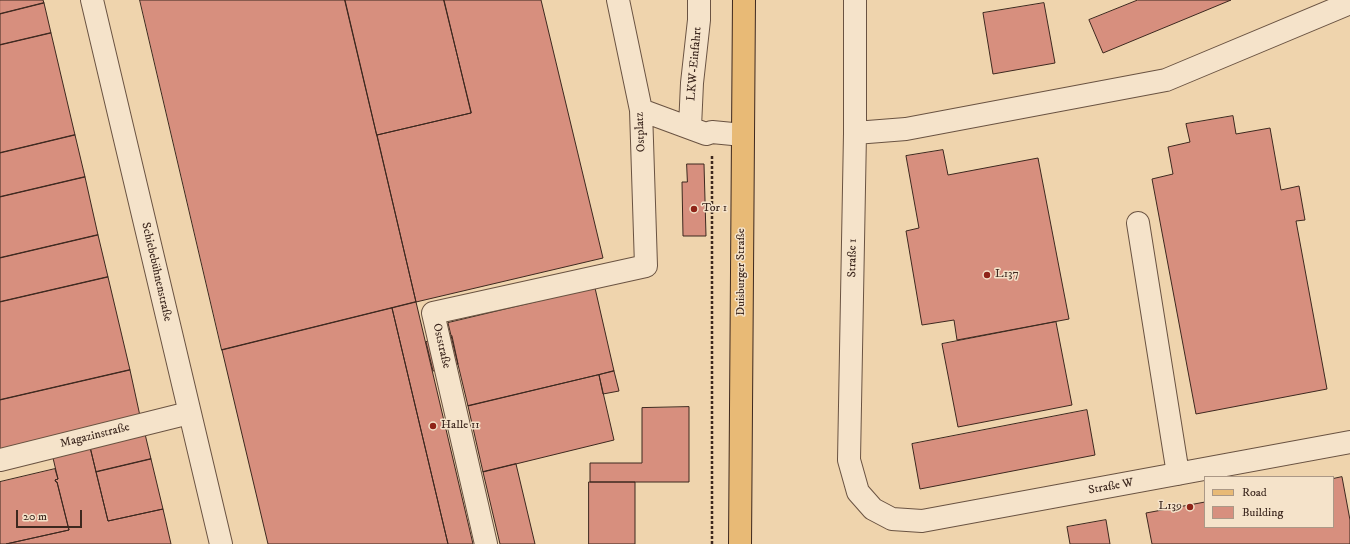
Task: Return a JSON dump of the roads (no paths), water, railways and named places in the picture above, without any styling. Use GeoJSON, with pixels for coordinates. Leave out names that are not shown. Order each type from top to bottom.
{"type":"FeatureCollection","features":[{"type":"Feature","properties":{"kind":"main road","name":"Duisburger Straße"},"geometry":{"type":"LineString","coordinates":[[740,544],[744,0]]}},
{"type":"Feature","properties":{"kind":"lane","name":"Schiebebühnenstraße"},"geometry":{"type":"LineString","coordinates":[[92,0],[221,544]]}},
{"type":"Feature","properties":{"kind":"lane","name":"Ostplatz"},"geometry":{"type":"LineString","coordinates":[[618,0],[641,110],[646,266]]}},
{"type":"Feature","properties":{"kind":"lane","name":"LKW-Einfahrt"},"geometry":{"type":"LineString","coordinates":[[690,127],[692,83],[699,20],[699,0]]}},
{"type":"Feature","properties":{"kind":"lane","name":"Straße 1"},"geometry":{"type":"LineString","coordinates":[[855,0],[855,133],[849,460],[858,492],[873,509]]}},
{"type":"Feature","properties":{"kind":"lane"},"geometry":{"type":"LineString","coordinates":[[855,133],[906,129],[1166,80],[1350,3]]}},
{"type":"Feature","properties":{"kind":"lane"},"geometry":{"type":"LineString","coordinates":[[641,110],[706,134],[712,132],[743,135]]}},
{"type":"Feature","properties":{"kind":"lane"},"geometry":{"type":"LineString","coordinates":[[1138,223],[1178,474]]}},
{"type":"Feature","properties":{"kind":"lane","name":"Oststraße"},"geometry":{"type":"LineString","coordinates":[[486,544],[433,313],[646,266]]}},
{"type":"Feature","properties":{"kind":"lane","name":"Magazinstraße"},"geometry":{"type":"LineString","coordinates":[[0,460],[190,413]]}},
{"type":"Feature","properties":{"kind":"lane","name":"Straße W"},"geometry":{"type":"LineString","coordinates":[[873,509],[892,519],[922,521],[1350,442]]}},
{"type":"Feature","properties":{"kind":"place","name":"Tor 1"},"geometry":{"type":"Point","coordinates":[694,209]}},
{"type":"Feature","properties":{"kind":"place","name":"L137"},"geometry":{"type":"Point","coordinates":[987,275]}},
{"type":"Feature","properties":{"kind":"place","name":"Halle 11"},"geometry":{"type":"Point","coordinates":[433,426]}},
{"type":"Feature","properties":{"kind":"place","name":"L139"},"geometry":{"type":"Point","coordinates":[1190,507]}}]}
